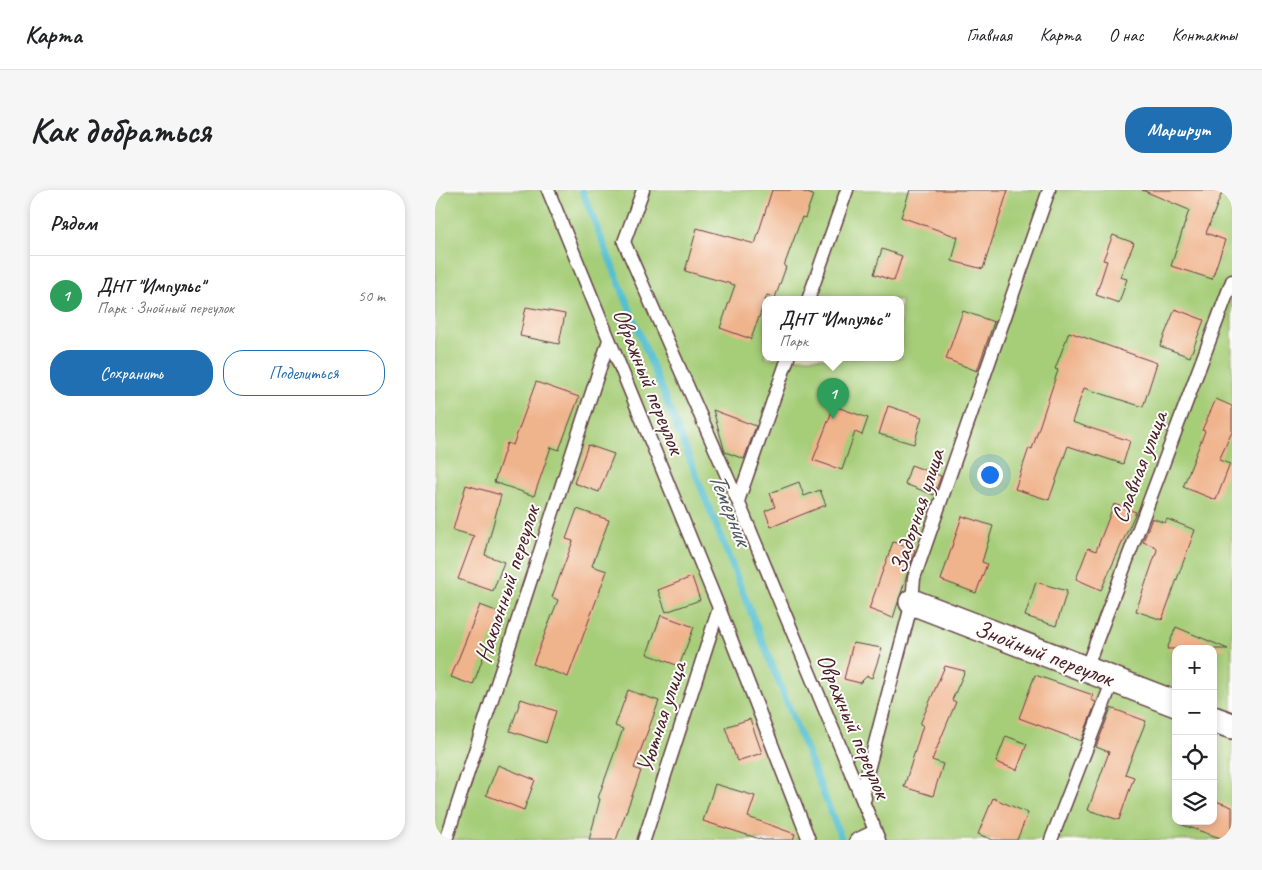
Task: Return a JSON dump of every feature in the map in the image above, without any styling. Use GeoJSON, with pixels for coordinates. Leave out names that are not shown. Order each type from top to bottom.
{"type":"FeatureCollection","features":[{"type":"Feature","properties":{"kind":"street","name":"Знойный переулок"},"geometry":{"type":"LineString","coordinates":[[913,602],[1172,702]]}},
{"type":"Feature","properties":{"kind":"street"},"geometry":{"type":"LineString","coordinates":[[1217,720],[1232,726]]}},
{"type":"Feature","properties":{"kind":"lane","name":"Овражный переулок"},"geometry":{"type":"LineString","coordinates":[[548,190],[719,608],[809,840]]}},
{"type":"Feature","properties":{"kind":"lane","name":"Овражный переулок"},"geometry":{"type":"LineString","coordinates":[[643,190],[624,242],[738,502],[877,836]]}},
{"type":"Feature","properties":{"kind":"lane"},"geometry":{"type":"LineString","coordinates":[[809,296],[847,190]]}},
{"type":"Feature","properties":{"kind":"lane","name":"Задорная улица"},"geometry":{"type":"LineString","coordinates":[[877,836],[863,789],[913,602],[914,578],[1049,190]]}},
{"type":"Feature","properties":{"kind":"lane","name":"Славная улица"},"geometry":{"type":"LineString","coordinates":[[1086,669],[1232,281]]}},
{"type":"Feature","properties":{"kind":"lane","name":"Наклонный переулок"},"geometry":{"type":"LineString","coordinates":[[446,840],[609,340]]}},
{"type":"Feature","properties":{"kind":"lane"},"geometry":{"type":"LineString","coordinates":[[738,502],[787,361]]}},
{"type":"Feature","properties":{"kind":"lane","name":"Уютная улица"},"geometry":{"type":"LineString","coordinates":[[645,840],[719,608]]}},
{"type":"Feature","properties":{"kind":"lane"},"geometry":{"type":"LineString","coordinates":[[1051,840],[1113,680]]}},
{"type":"Feature","properties":{"kind":"lane"},"geometry":{"type":"LineString","coordinates":[[856,840],[877,836]]}},
{"type":"Feature","properties":{"kind":"green space"},"geometry":{"type":"Polygon","coordinates":[[[435,190],[1232,190],[1232,840],[435,840],[435,190]]]}},
{"type":"Feature","properties":{"kind":"building"},"geometry":{"type":"Polygon","coordinates":[[[772,190],[798,190],[813,195],[805,218],[802,217],[784,266],[786,267],[776,296],[762,296],[762,309],[751,339],[720,328],[735,285],[685,271],[697,228],[755,244],[772,190]]]}},
{"type":"Feature","properties":{"kind":"building"},"geometry":{"type":"Polygon","coordinates":[[[910,190],[1008,190],[983,269],[952,261],[958,237],[901,217],[910,190]]]}},
{"type":"Feature","properties":{"kind":"building"},"geometry":{"type":"Polygon","coordinates":[[[1142,190],[1223,190],[1206,233],[1225,240],[1212,279],[1171,266],[1189,210],[1142,190]]]}},
{"type":"Feature","properties":{"kind":"building"},"geometry":{"type":"Polygon","coordinates":[[[1113,235],[1134,243],[1120,277],[1127,279],[1119,303],[1096,295],[1107,261],[1103,260],[1113,235]]]}},
{"type":"Feature","properties":{"kind":"building"},"geometry":{"type":"Polygon","coordinates":[[[882,249],[902,256],[894,281],[874,274],[882,249]]]}},
{"type":"Feature","properties":{"kind":"building"},"geometry":{"type":"Polygon","coordinates":[[[526,307],[565,314],[559,344],[520,336],[526,307]]]}},
{"type":"Feature","properties":{"kind":"building"},"geometry":{"type":"Polygon","coordinates":[[[1175,309],[1204,320],[1190,357],[1160,346],[1175,309]]]}},
{"type":"Feature","properties":{"kind":"building"},"geometry":{"type":"Polygon","coordinates":[[[963,311],[994,322],[977,371],[946,359],[963,311]]]}},
{"type":"Feature","properties":{"kind":"building"},"geometry":{"type":"Polygon","coordinates":[[[1069,332],[1157,363],[1143,407],[1084,388],[1072,422],[1130,441],[1123,464],[1068,446],[1049,500],[1015,489],[1029,448],[1032,449],[1058,370],[1055,369],[1069,332]]]}},
{"type":"Feature","properties":{"kind":"building"},"geometry":{"type":"Polygon","coordinates":[[[536,382],[579,397],[559,450],[551,447],[534,496],[494,482],[507,443],[513,445],[536,382]]]}},
{"type":"Feature","properties":{"kind":"building"},"geometry":{"type":"Polygon","coordinates":[[[1216,399],[1232,406],[1232,432],[1219,460],[1230,464],[1216,500],[1183,487],[1205,431],[1202,430],[1216,399]]]}},
{"type":"Feature","properties":{"kind":"building"},"geometry":{"type":"Polygon","coordinates":[[[834,406],[868,418],[862,435],[855,432],[842,470],[813,460],[834,406]]]}},
{"type":"Feature","properties":{"kind":"building"},"geometry":{"type":"Polygon","coordinates":[[[888,406],[922,417],[914,444],[879,434],[888,406]]]}},
{"type":"Feature","properties":{"kind":"building"},"geometry":{"type":"Polygon","coordinates":[[[713,410],[756,426],[744,459],[725,452],[713,410]]]}},
{"type":"Feature","properties":{"kind":"building"},"geometry":{"type":"Polygon","coordinates":[[[588,445],[614,454],[599,492],[574,483],[588,445]]]}},
{"type":"Feature","properties":{"kind":"building"},"geometry":{"type":"Polygon","coordinates":[[[911,465],[941,476],[934,495],[905,484],[911,465]]]}},
{"type":"Feature","properties":{"kind":"building"},"geometry":{"type":"Polygon","coordinates":[[[799,482],[804,496],[820,490],[826,505],[771,527],[765,511],[775,507],[770,493],[799,482]]]}},
{"type":"Feature","properties":{"kind":"building"},"geometry":{"type":"Polygon","coordinates":[[[466,485],[501,495],[485,555],[504,562],[493,591],[458,579],[474,536],[453,530],[466,485]]]}},
{"type":"Feature","properties":{"kind":"building"},"geometry":{"type":"Polygon","coordinates":[[[1114,504],[1136,512],[1101,590],[1076,579],[1088,548],[1096,551],[1114,504]]]}},
{"type":"Feature","properties":{"kind":"building"},"geometry":{"type":"Polygon","coordinates":[[[577,509],[609,520],[592,566],[607,571],[568,677],[533,664],[558,600],[552,597],[573,541],[566,539],[577,509]]]}},
{"type":"Feature","properties":{"kind":"building"},"geometry":{"type":"Polygon","coordinates":[[[962,516],[993,526],[982,562],[987,564],[976,593],[941,580],[962,516]]]}},
{"type":"Feature","properties":{"kind":"building"},"geometry":{"type":"Polygon","coordinates":[[[1152,518],[1165,523],[1167,519],[1195,530],[1162,620],[1136,611],[1157,550],[1156,547],[1143,542],[1152,518]]]}},
{"type":"Feature","properties":{"kind":"building"},"geometry":{"type":"Polygon","coordinates":[[[893,542],[915,550],[893,618],[869,609],[893,542]]]}},
{"type":"Feature","properties":{"kind":"building"},"geometry":{"type":"Polygon","coordinates":[[[692,577],[700,600],[666,612],[658,590],[692,577]]]}},
{"type":"Feature","properties":{"kind":"building"},"geometry":{"type":"Polygon","coordinates":[[[1036,582],[1067,591],[1056,626],[1025,616],[1036,582]]]}},
{"type":"Feature","properties":{"kind":"building"},"geometry":{"type":"Polygon","coordinates":[[[480,605],[504,614],[497,635],[492,633],[473,685],[451,677],[480,605]]]}},
{"type":"Feature","properties":{"kind":"building"},"geometry":{"type":"Polygon","coordinates":[[[661,615],[694,627],[679,666],[647,654],[661,615]]]}},
{"type":"Feature","properties":{"kind":"building"},"geometry":{"type":"Polygon","coordinates":[[[1176,627],[1228,649],[1217,649],[1217,645],[1172,645],[1172,649],[1167,649],[1176,627]]]}},
{"type":"Feature","properties":{"kind":"building"},"geometry":{"type":"Polygon","coordinates":[[[853,643],[882,648],[872,678],[867,676],[860,683],[844,679],[853,643]]]}},
{"type":"Feature","properties":{"kind":"building"},"geometry":{"type":"Polygon","coordinates":[[[945,666],[965,671],[952,700],[956,702],[932,760],[943,764],[933,796],[904,787],[923,725],[920,724],[945,666]]]}},
{"type":"Feature","properties":{"kind":"building"},"geometry":{"type":"Polygon","coordinates":[[[1035,675],[1093,695],[1091,700],[1096,702],[1081,741],[1019,718],[1035,675]]]}},
{"type":"Feature","properties":{"kind":"building"},"geometry":{"type":"Polygon","coordinates":[[[628,690],[659,701],[634,768],[641,771],[616,840],[589,840],[600,799],[598,798],[623,729],[615,726],[628,690]]]}},
{"type":"Feature","properties":{"kind":"building"},"geometry":{"type":"Polygon","coordinates":[[[521,699],[556,711],[546,743],[510,731],[521,699]]]}},
{"type":"Feature","properties":{"kind":"building"},"geometry":{"type":"Polygon","coordinates":[[[1111,708],[1146,721],[1125,774],[1134,777],[1119,820],[1088,810],[1109,752],[1096,747],[1111,708]]]}},
{"type":"Feature","properties":{"kind":"building"},"geometry":{"type":"Polygon","coordinates":[[[750,719],[762,753],[737,761],[725,727],[750,719]]]}},
{"type":"Feature","properties":{"kind":"building"},"geometry":{"type":"Polygon","coordinates":[[[1006,736],[1027,744],[1017,770],[996,762],[1006,736]]]}},
{"type":"Feature","properties":{"kind":"building"},"geometry":{"type":"Polygon","coordinates":[[[498,765],[535,780],[524,810],[486,795],[498,765]]]}},
{"type":"Feature","properties":{"kind":"building"},"geometry":{"type":"Polygon","coordinates":[[[715,784],[755,796],[748,817],[795,834],[793,840],[763,840],[703,821],[715,784]]]}},
{"type":"Feature","properties":{"kind":"building"},"geometry":{"type":"Polygon","coordinates":[[[993,798],[1028,813],[1017,840],[993,840],[978,834],[993,798]]]}},
{"type":"Feature","properties":{"kind":"building"},"geometry":{"type":"Polygon","coordinates":[[[1217,801],[1232,807],[1232,840],[1226,840],[1183,825],[1217,825],[1217,801]]]}},
{"type":"Feature","properties":{"kind":"waterway","name":"Темерник"},"geometry":{"type":"LineString","coordinates":[[582,190],[842,840]]}},
{"type":"Feature","properties":{"kind":"place","name":"ДНТ \"Импульс\""},"geometry":{"type":"Point","coordinates":[833,419]}}]}
